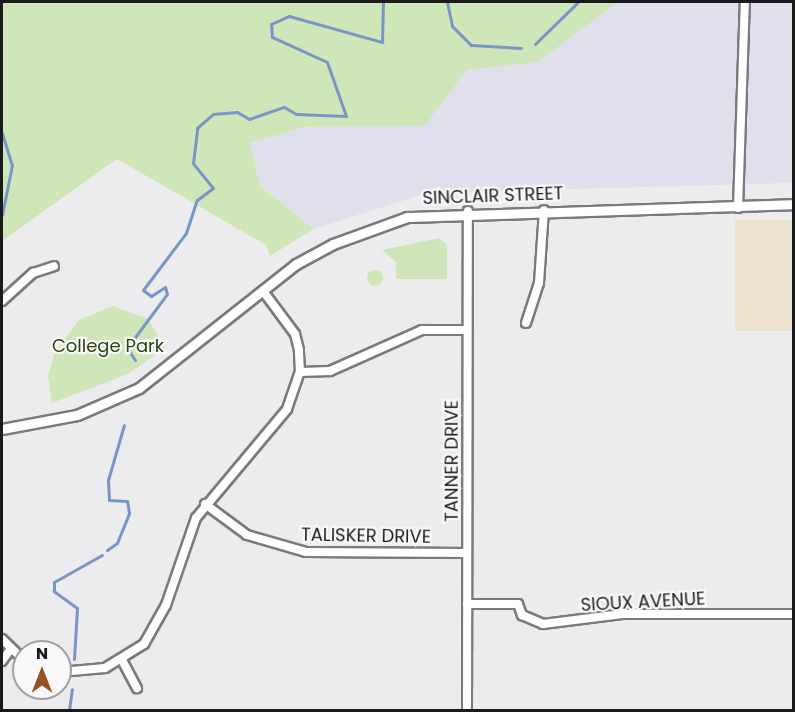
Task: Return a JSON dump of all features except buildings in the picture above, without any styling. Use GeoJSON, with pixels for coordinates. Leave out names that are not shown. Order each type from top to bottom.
{"type":"FeatureCollection","features":[{"type":"Feature","properties":{"kind":"street"},"geometry":{"type":"LineString","coordinates":[[738,208],[745,2]]}},
{"type":"Feature","properties":{"kind":"street","name":"SINCLAIR STREET"},"geometry":{"type":"LineString","coordinates":[[2,429],[77,415],[139,388],[296,264],[372,227],[407,217],[468,211],[738,208],[794,204]]}},
{"type":"Feature","properties":{"kind":"street"},"geometry":{"type":"LineString","coordinates":[[526,322],[539,283],[544,210]]}},
{"type":"Feature","properties":{"kind":"street","name":"TANNER DRIVE"},"geometry":{"type":"LineString","coordinates":[[467,711],[468,211]]}},
{"type":"Feature","properties":{"kind":"street"},"geometry":{"type":"LineString","coordinates":[[2,301],[33,273],[54,266]]}},
{"type":"Feature","properties":{"kind":"street"},"geometry":{"type":"LineString","coordinates":[[72,673],[82,673],[122,660],[158,625],[186,540],[205,504],[287,409],[300,372],[295,334],[263,291]]}},
{"type":"Feature","properties":{"kind":"street"},"geometry":{"type":"LineString","coordinates":[[300,372],[330,371],[422,330],[467,330]]}},
{"type":"Feature","properties":{"kind":"street","name":"TALISKER DRIVE"},"geometry":{"type":"LineString","coordinates":[[205,504],[248,535],[306,552],[467,552]]}},
{"type":"Feature","properties":{"kind":"street","name":"SIOUX AVENUE"},"geometry":{"type":"LineString","coordinates":[[467,604],[518,604],[522,615],[543,624],[622,614],[794,614]]}},
{"type":"Feature","properties":{"kind":"street"},"geometry":{"type":"LineString","coordinates":[[2,639],[10,650],[2,661]]}},
{"type":"Feature","properties":{"kind":"street"},"geometry":{"type":"LineString","coordinates":[[122,660],[137,688]]}},
{"type":"Feature","properties":{"kind":"shaded area"},"geometry":{"type":"Polygon","coordinates":[[[618,2],[793,2],[793,183],[427,193],[314,229],[260,186],[250,143],[304,127],[425,126],[467,70],[538,62],[618,2]]]}},
{"type":"Feature","properties":{"kind":"shaded area"},"geometry":{"type":"Polygon","coordinates":[[[735,220],[793,220],[793,331],[735,331],[735,220]]]}},
{"type":"Feature","properties":{"kind":"green space"},"geometry":{"type":"Polygon","coordinates":[[[2,2],[618,2],[538,62],[467,70],[425,126],[304,127],[250,143],[260,186],[314,229],[270,256],[266,245],[117,159],[2,241],[2,2]]]}},
{"type":"Feature","properties":{"kind":"green space"},"geometry":{"type":"Polygon","coordinates":[[[439,238],[447,245],[447,279],[396,279],[396,262],[382,250],[439,238]]]}},
{"type":"Feature","properties":{"kind":"green space"},"geometry":{"type":"Polygon","coordinates":[[[372,270],[378,270],[383,278],[381,284],[372,286],[367,281],[367,275],[372,270]]]}},
{"type":"Feature","properties":{"kind":"green space","name":"College Park"},"geometry":{"type":"Polygon","coordinates":[[[113,306],[148,319],[165,348],[128,374],[52,403],[48,376],[55,352],[79,320],[113,306]]]}},
{"type":"Feature","properties":{"kind":"waterway"},"geometry":{"type":"LineString","coordinates":[[135,360],[127,348],[167,294],[165,287],[151,296],[143,290],[186,233],[197,200],[213,188],[193,163],[197,128],[213,114],[237,112],[249,119],[284,107],[296,114],[346,116],[327,62],[272,37],[271,24],[289,16],[382,42],[383,2]]}},
{"type":"Feature","properties":{"kind":"waterway"},"geometry":{"type":"LineString","coordinates":[[447,2],[452,26],[471,45],[521,48]]}},
{"type":"Feature","properties":{"kind":"waterway"},"geometry":{"type":"LineString","coordinates":[[535,44],[578,2]]}},
{"type":"Feature","properties":{"kind":"waterway"},"geometry":{"type":"LineString","coordinates":[[2,133],[12,165],[2,215]]}},
{"type":"Feature","properties":{"kind":"waterway"},"geometry":{"type":"LineString","coordinates":[[107,550],[117,543],[129,513],[127,501],[109,500],[108,480],[124,425]]}},
{"type":"Feature","properties":{"kind":"waterway"},"geometry":{"type":"LineString","coordinates":[[74,659],[77,608],[54,591],[54,582],[102,555]]}},
{"type":"Feature","properties":{"kind":"waterway"},"geometry":{"type":"LineString","coordinates":[[69,710],[70,700]]}}]}
